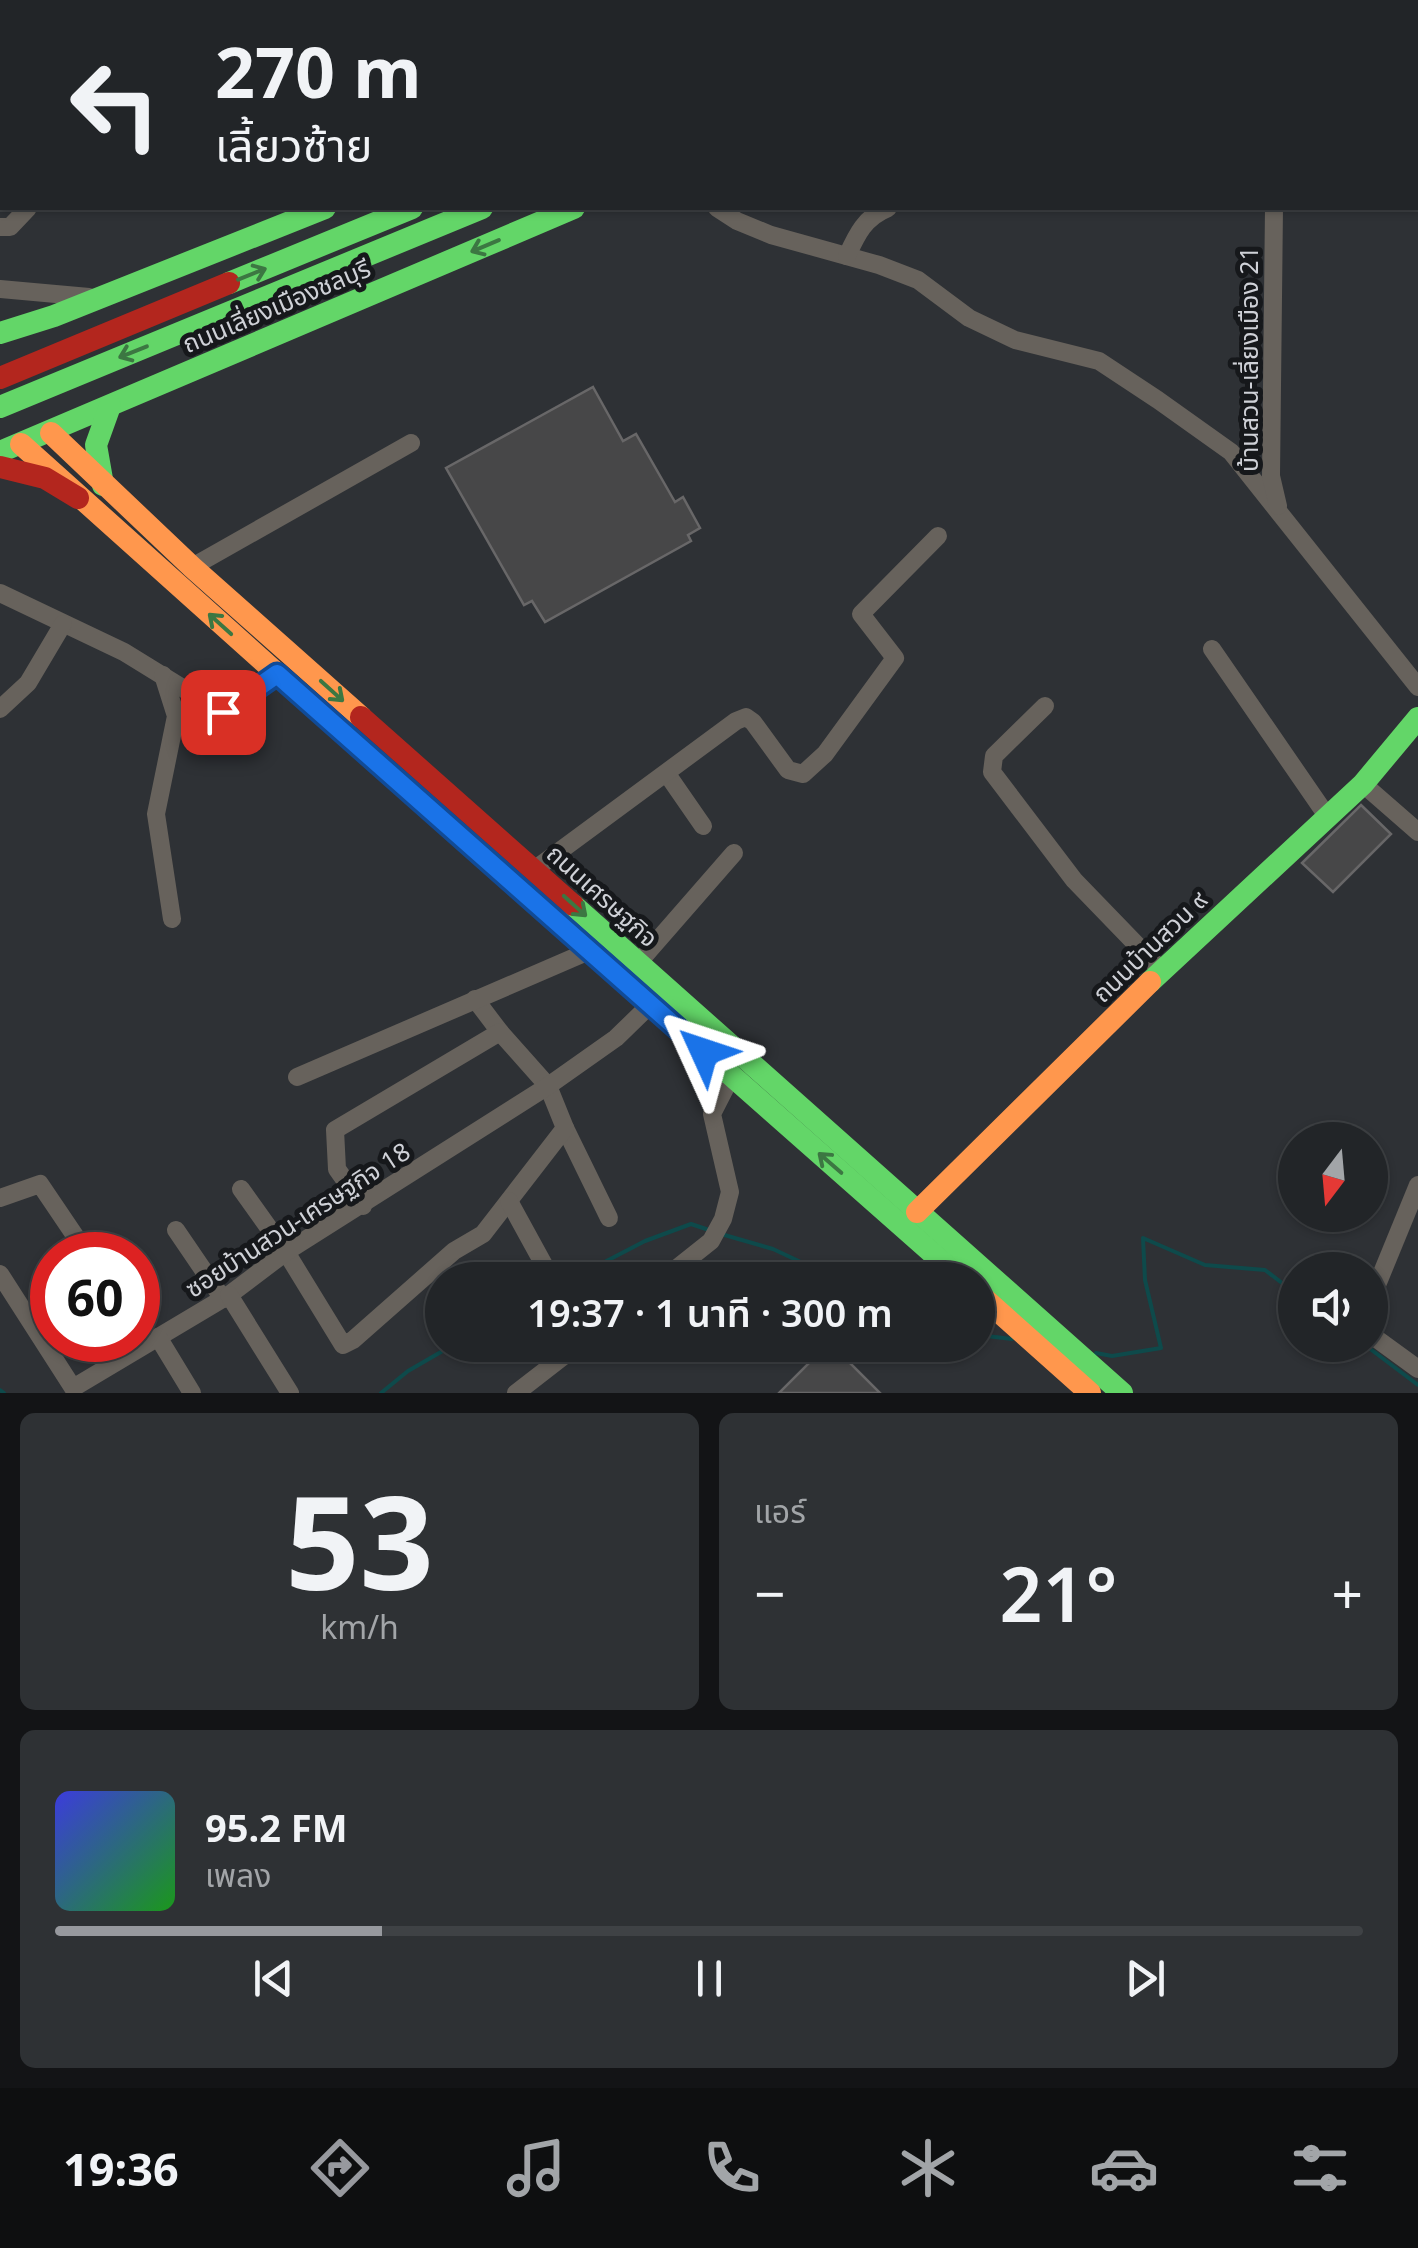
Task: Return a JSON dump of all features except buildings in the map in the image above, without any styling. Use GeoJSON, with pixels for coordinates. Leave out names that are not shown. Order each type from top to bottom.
{"type":"FeatureCollection","features":[{"type":"Feature","properties":{"kind":"main road"},"geometry":{"type":"LineString","coordinates":[[0,333],[54,316],[320,210]]}},
{"type":"Feature","properties":{"kind":"main road","name":"ถนนเลี่ยงเมืองชลบุรี"},"geometry":{"type":"LineString","coordinates":[[0,378],[407,210]]}},
{"type":"Feature","properties":{"kind":"main road","name":"ถนนเลี่ยงเมืองชลบุรี"},"geometry":{"type":"LineString","coordinates":[[0,407],[477,210]]}},
{"type":"Feature","properties":{"kind":"main road","name":"ถนนเลี่ยงเมืองชลบุรี"},"geometry":{"type":"LineString","coordinates":[[11,448],[569,210]]}},
{"type":"Feature","properties":{"kind":"main road"},"geometry":{"type":"LineString","coordinates":[[54,316],[46,350],[59,384],[73,396],[110,406],[96,444],[103,485]]}},
{"type":"Feature","properties":{"kind":"main road"},"geometry":{"type":"LineString","coordinates":[[0,320],[54,316]]}},
{"type":"Feature","properties":{"kind":"main road","name":"ถนนเศรษฐกิจ"},"geometry":{"type":"LineString","coordinates":[[0,388],[192,567],[638,962],[910,1220],[947,1262]]}},
{"type":"Feature","properties":{"kind":"main road","name":"ถนนเศรษฐกิจ"},"geometry":{"type":"LineString","coordinates":[[0,426],[11,448],[78,498],[731,1076],[1041,1322],[1122,1393]]}},
{"type":"Feature","properties":{"kind":"main road"},"geometry":{"type":"LineString","coordinates":[[0,467],[45,478],[78,498]]}},
{"type":"Feature","properties":{"kind":"main road","name":"ถนนบ้านสวน ๙"},"geometry":{"type":"LineString","coordinates":[[910,1220],[1162,971],[1364,784],[1418,718]]}},
{"type":"Feature","properties":{"kind":"main road"},"geometry":{"type":"LineString","coordinates":[[394,778],[410,760]]}},
{"type":"Feature","properties":{"kind":"main road"},"geometry":{"type":"LineString","coordinates":[[995,1308],[1090,1393]]}},
{"type":"Feature","properties":{"kind":"street"},"geometry":{"type":"LineString","coordinates":[[0,227],[10,227],[26,210]]}},
{"type":"Feature","properties":{"kind":"street"},"geometry":{"type":"LineString","coordinates":[[721,210],[771,235],[918,280],[969,318],[1015,340],[1099,361],[1231,452],[1418,688]]}},
{"type":"Feature","properties":{"kind":"street"},"geometry":{"type":"LineString","coordinates":[[847,256],[859,229],[882,210]]}},
{"type":"Feature","properties":{"kind":"street","name":"บ้านสวน-เลี่ยงเมือง 21"},"geometry":{"type":"LineString","coordinates":[[1274,210],[1271,476],[1279,510]]}},
{"type":"Feature","properties":{"kind":"street"},"geometry":{"type":"LineString","coordinates":[[0,288],[100,298]]}},
{"type":"Feature","properties":{"kind":"street"},"geometry":{"type":"LineString","coordinates":[[192,567],[411,443]]}},
{"type":"Feature","properties":{"kind":"street"},"geometry":{"type":"LineString","coordinates":[[534,870],[746,717],[788,770],[804,774],[825,754],[895,658],[861,614],[938,536]]}},
{"type":"Feature","properties":{"kind":"street"},"geometry":{"type":"LineString","coordinates":[[0,593],[124,652],[223,712],[277,674]]}},
{"type":"Feature","properties":{"kind":"street"},"geometry":{"type":"LineString","coordinates":[[0,709],[28,683],[62,624]]}},
{"type":"Feature","properties":{"kind":"street"},"geometry":{"type":"LineString","coordinates":[[1212,649],[1327,816]]}},
{"type":"Feature","properties":{"kind":"street"},"geometry":{"type":"LineString","coordinates":[[163,675],[176,716],[156,814],[172,919]]}},
{"type":"Feature","properties":{"kind":"street"},"geometry":{"type":"LineString","coordinates":[[1044,706],[994,756],[992,772],[1074,880],[1162,971]]}},
{"type":"Feature","properties":{"kind":"street"},"geometry":{"type":"LineString","coordinates":[[667,774],[703,826]]}},
{"type":"Feature","properties":{"kind":"street"},"geometry":{"type":"LineString","coordinates":[[1364,784],[1418,832]]}},
{"type":"Feature","properties":{"kind":"street"},"geometry":{"type":"LineString","coordinates":[[638,962],[734,853]]}},
{"type":"Feature","properties":{"kind":"street"},"geometry":{"type":"LineString","coordinates":[[298,1076],[589,951]]}},
{"type":"Feature","properties":{"kind":"street"},"geometry":{"type":"LineString","coordinates":[[475,999],[548,1086],[609,1218]]}},
{"type":"Feature","properties":{"kind":"street","name":"ซอยบ้านสวน-เศรษฐกิจ 18"},"geometry":{"type":"LineString","coordinates":[[160,1330],[226,1297],[286,1252],[548,1086],[616,1038],[651,1004]]}},
{"type":"Feature","properties":{"kind":"street"},"geometry":{"type":"LineString","coordinates":[[363,1206],[337,1170],[334,1130],[500,1032]]}},
{"type":"Feature","properties":{"kind":"street"},"geometry":{"type":"LineString","coordinates":[[685,1262],[711,1241],[723,1219],[730,1192],[712,1114],[731,1076]]}},
{"type":"Feature","properties":{"kind":"street"},"geometry":{"type":"LineString","coordinates":[[241,1189],[286,1252],[343,1345],[454,1251],[483,1234],[565,1128]]}},
{"type":"Feature","properties":{"kind":"street"},"geometry":{"type":"LineString","coordinates":[[0,1198],[40,1184],[72,1232]]}},
{"type":"Feature","properties":{"kind":"street"},"geometry":{"type":"LineString","coordinates":[[1388,1258],[1418,1185]]}},
{"type":"Feature","properties":{"kind":"street"},"geometry":{"type":"LineString","coordinates":[[509,1200],[542,1262]]}},
{"type":"Feature","properties":{"kind":"street"},"geometry":{"type":"LineString","coordinates":[[176,1230],[290,1393]]}},
{"type":"Feature","properties":{"kind":"street","name":"ซอยบ้านสวน-เศรษฐกิจ 18"},"geometry":{"type":"LineString","coordinates":[[0,1274],[73,1388],[82,1389],[115,1362]]}},
{"type":"Feature","properties":{"kind":"street"},"geometry":{"type":"LineString","coordinates":[[1388,1347],[1418,1369]]}},
{"type":"Feature","properties":{"kind":"street"},"geometry":{"type":"LineString","coordinates":[[160,1352],[192,1393]]}},
{"type":"Feature","properties":{"kind":"street"},"geometry":{"type":"LineString","coordinates":[[520,1392],[557,1362]]}},
{"type":"Feature","properties":{"kind":"waterway"},"geometry":{"type":"LineString","coordinates":[[605,1262],[691,1224],[712,1231]]}},
{"type":"Feature","properties":{"kind":"waterway"},"geometry":{"type":"LineString","coordinates":[[721,1234],[773,1249],[801,1262]]}},
{"type":"Feature","properties":{"kind":"waterway"},"geometry":{"type":"LineString","coordinates":[[1096,1353],[1112,1356],[1161,1348],[1145,1280],[1143,1238],[1205,1265],[1265,1270],[1278,1280]]}},
{"type":"Feature","properties":{"kind":"waterway"},"geometry":{"type":"LineString","coordinates":[[995,1337],[1012,1339]]}},
{"type":"Feature","properties":{"kind":"waterway"},"geometry":{"type":"LineString","coordinates":[[381,1393],[425,1361]]}},
{"type":"Feature","properties":{"kind":"waterway"},"geometry":{"type":"LineString","coordinates":[[1388,1362],[1418,1385]]}},
{"type":"Feature","properties":{"kind":"waterway"},"geometry":{"type":"LineString","coordinates":[[0,1390],[4,1393]]}},
{"type":"Feature","properties":{"kind":"traffic: fast"},"geometry":{"type":"LineString","coordinates":[[0,333],[54,316],[320,210]]}},
{"type":"Feature","properties":{"kind":"traffic: fast"},"geometry":{"type":"LineString","coordinates":[[229,283],[407,210]]}},
{"type":"Feature","properties":{"kind":"traffic: fast"},"geometry":{"type":"LineString","coordinates":[[0,407],[477,210]]}},
{"type":"Feature","properties":{"kind":"traffic: fast"},"geometry":{"type":"LineString","coordinates":[[0,452],[569,210]]}},
{"type":"Feature","properties":{"kind":"traffic: fast"},"geometry":{"type":"LineString","coordinates":[[103,485],[96,445],[110,406]]}},
{"type":"Feature","properties":{"kind":"traffic: fast"},"geometry":{"type":"LineString","coordinates":[[322,714],[943,1262]]}},
{"type":"Feature","properties":{"kind":"traffic: fast"},"geometry":{"type":"LineString","coordinates":[[1150,982],[1363,784],[1418,718]]}},
{"type":"Feature","properties":{"kind":"traffic: fast"},"geometry":{"type":"LineString","coordinates":[[573,905],[1122,1393]]}},
{"type":"Feature","properties":{"kind":"traffic: slow"},"geometry":{"type":"LineString","coordinates":[[51,433],[192,567],[361,717]]}},
{"type":"Feature","properties":{"kind":"traffic: slow"},"geometry":{"type":"LineString","coordinates":[[21,444],[322,714]]}},
{"type":"Feature","properties":{"kind":"traffic: slow"},"geometry":{"type":"LineString","coordinates":[[917,1212],[1150,982]]}},
{"type":"Feature","properties":{"kind":"traffic: slow"},"geometry":{"type":"LineString","coordinates":[[995,1308],[1090,1393]]}},
{"type":"Feature","properties":{"kind":"traffic: jam"},"geometry":{"type":"LineString","coordinates":[[0,378],[229,283]]}},
{"type":"Feature","properties":{"kind":"traffic: jam"},"geometry":{"type":"LineString","coordinates":[[0,467],[45,478],[78,498]]}},
{"type":"Feature","properties":{"kind":"traffic: jam"},"geometry":{"type":"LineString","coordinates":[[361,717],[573,905]]}},
{"type":"Feature","properties":{"kind":"route"},"geometry":{"type":"LineString","coordinates":[[223,712],[277,674],[704,1052]]}}]}
